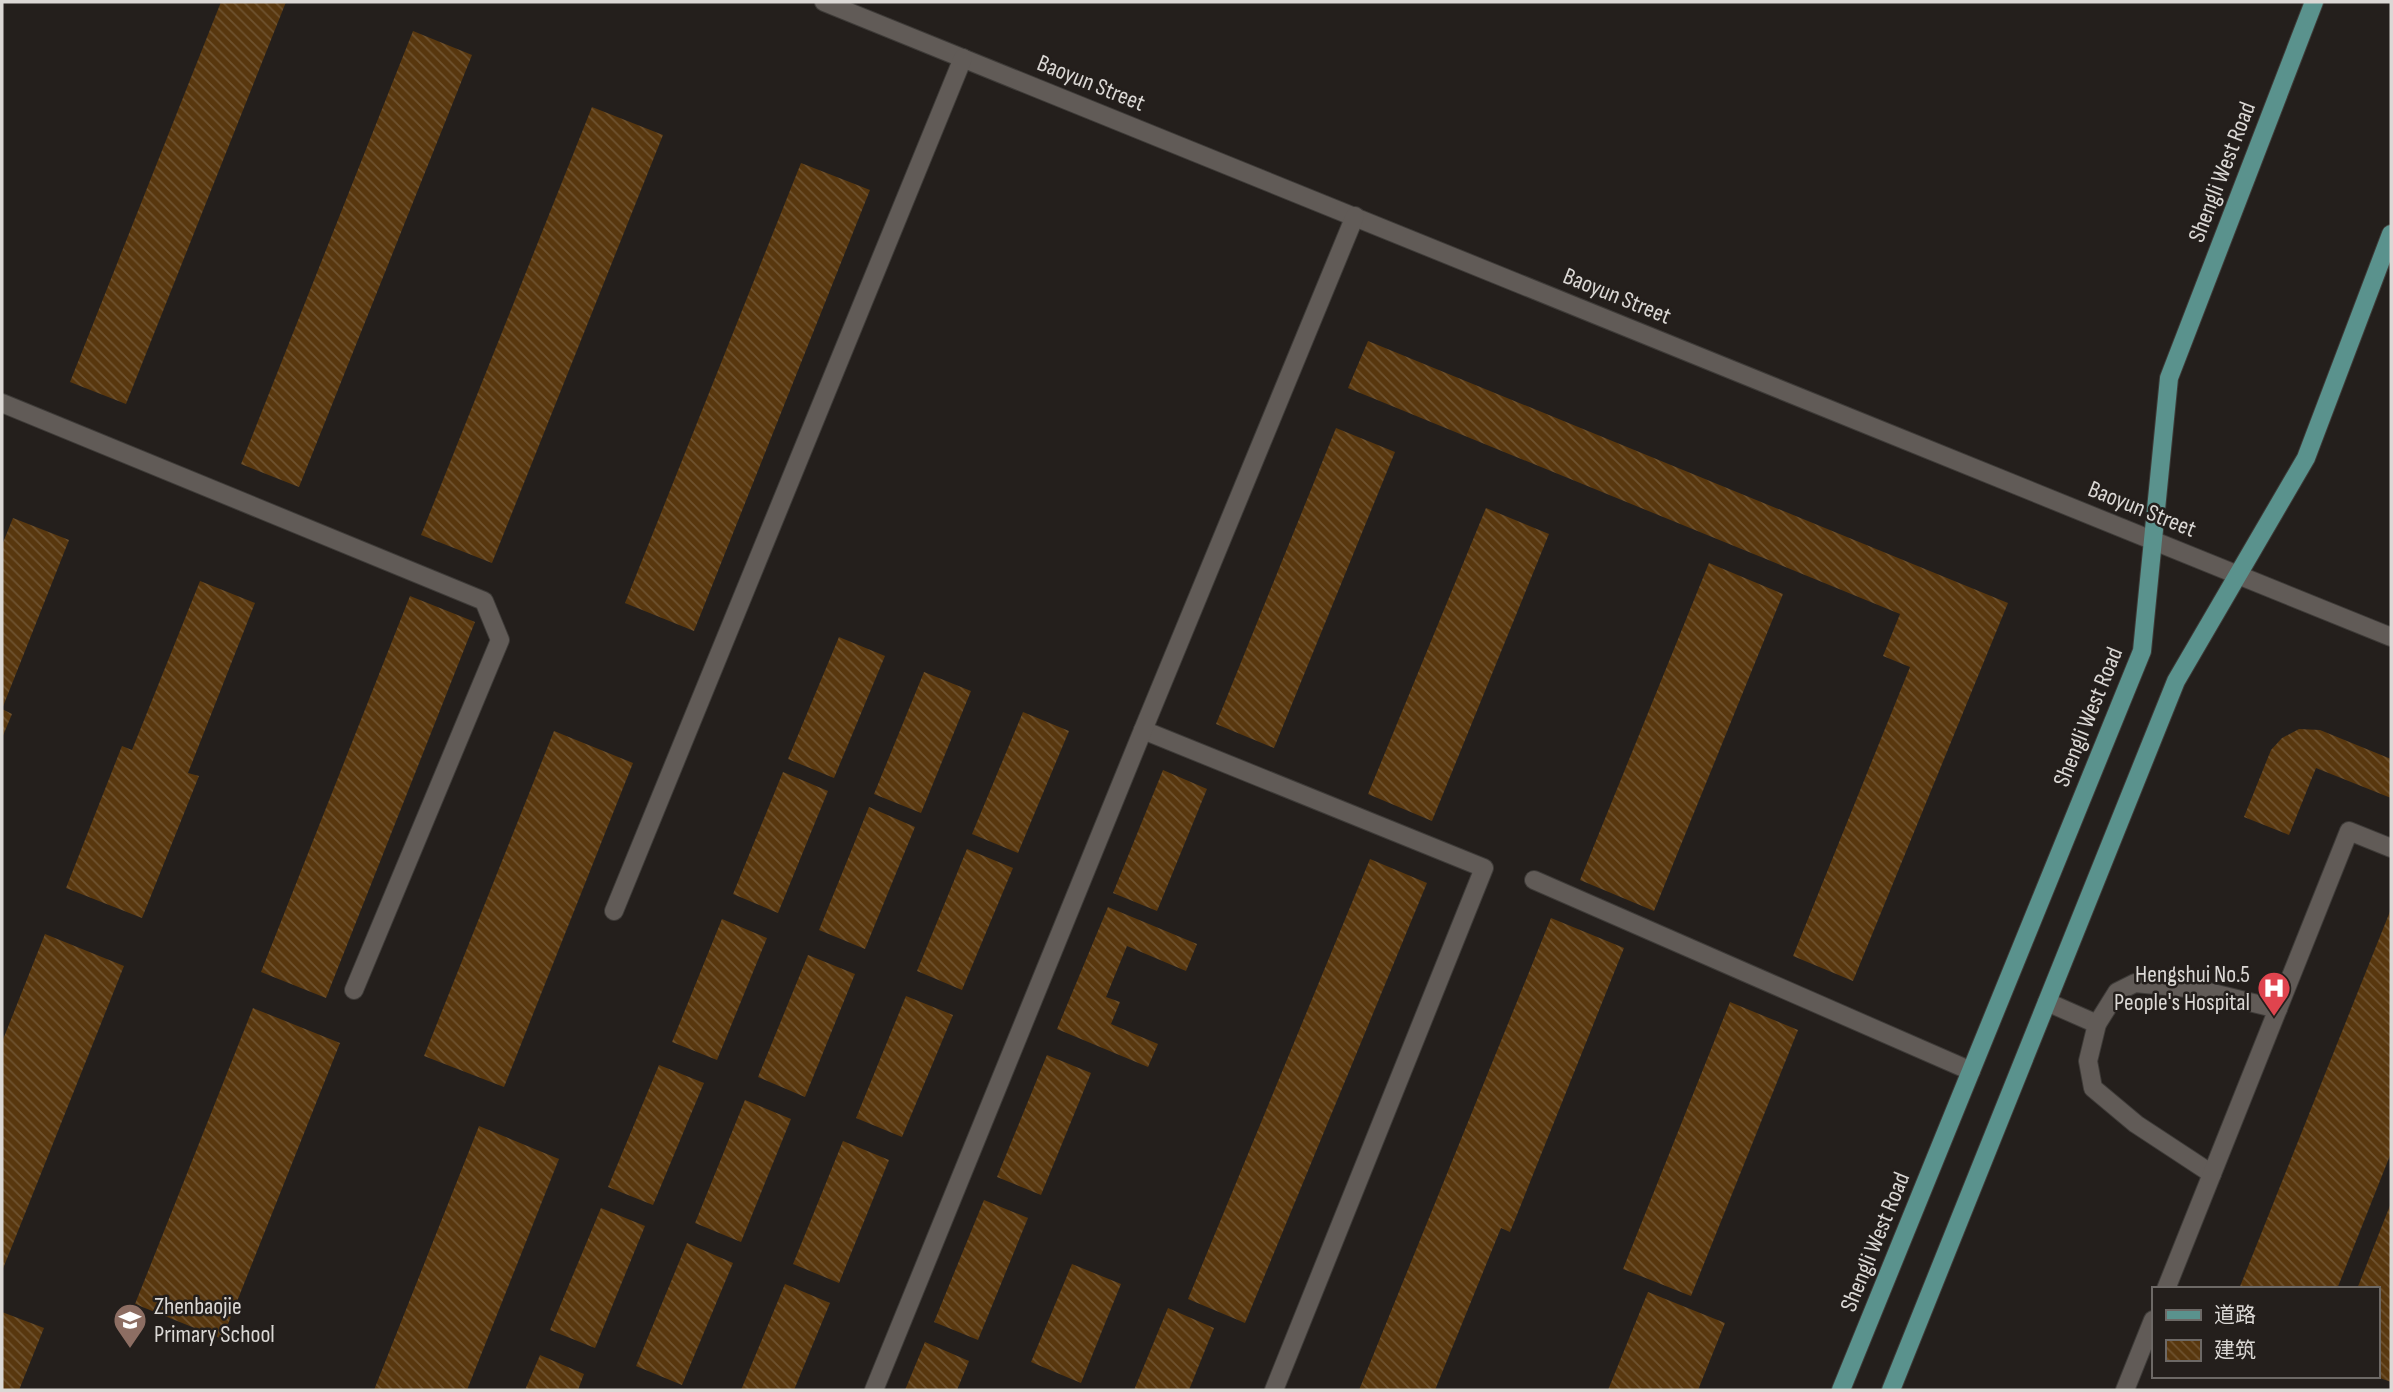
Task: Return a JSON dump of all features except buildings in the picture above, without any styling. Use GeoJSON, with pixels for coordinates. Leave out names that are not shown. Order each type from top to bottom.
{"type":"FeatureCollection","features":[{"type":"Feature","properties":{"kind":"main road","name":"Shengli West Road"},"geometry":{"type":"LineString","coordinates":[[1841,1390],[2142,651],[2169,378],[2314,2]]}},
{"type":"Feature","properties":{"kind":"main road"},"geometry":{"type":"LineString","coordinates":[[1891,1390],[2176,681],[2306,458],[2391,234]]}},
{"type":"Feature","properties":{"kind":"street","name":"Baoyun Street"},"geometry":{"type":"LineString","coordinates":[[824,2],[2391,637]]}},
{"type":"Feature","properties":{"kind":"street"},"geometry":{"type":"LineString","coordinates":[[614,911],[963,58]]}},
{"type":"Feature","properties":{"kind":"street"},"geometry":{"type":"LineString","coordinates":[[874,1390],[1355,216]]}},
{"type":"Feature","properties":{"kind":"street"},"geometry":{"type":"LineString","coordinates":[[2,403],[484,601],[500,640],[354,990]]}},
{"type":"Feature","properties":{"kind":"street"},"geometry":{"type":"LineString","coordinates":[[1143,730],[1484,868],[1274,1390]]}},
{"type":"Feature","properties":{"kind":"street"},"geometry":{"type":"LineString","coordinates":[[2167,1287],[2349,831],[2391,848]]}},
{"type":"Feature","properties":{"kind":"street"},"geometry":{"type":"LineString","coordinates":[[1534,880],[1971,1071]]}},
{"type":"Feature","properties":{"kind":"street"},"geometry":{"type":"LineString","coordinates":[[2212,1174],[2136,1124],[2093,1088],[2088,1061],[2097,1024],[2117,992],[2135,982],[2196,989],[2278,1009]]}},
{"type":"Feature","properties":{"kind":"street"},"geometry":{"type":"LineString","coordinates":[[2047,1002],[2097,1024]]}},
{"type":"Feature","properties":{"kind":"street"},"geometry":{"type":"LineString","coordinates":[[2125,1390],[2152,1322]]}},
{"type":"Feature","properties":{"kind":"place","name":"Hengshui No.5 People's Hospital"},"geometry":{"type":"Point","coordinates":[2274,1018]}},
{"type":"Feature","properties":{"kind":"place","name":"Zhenbaojie Primary School"},"geometry":{"type":"Point","coordinates":[130,1350]}}]}
